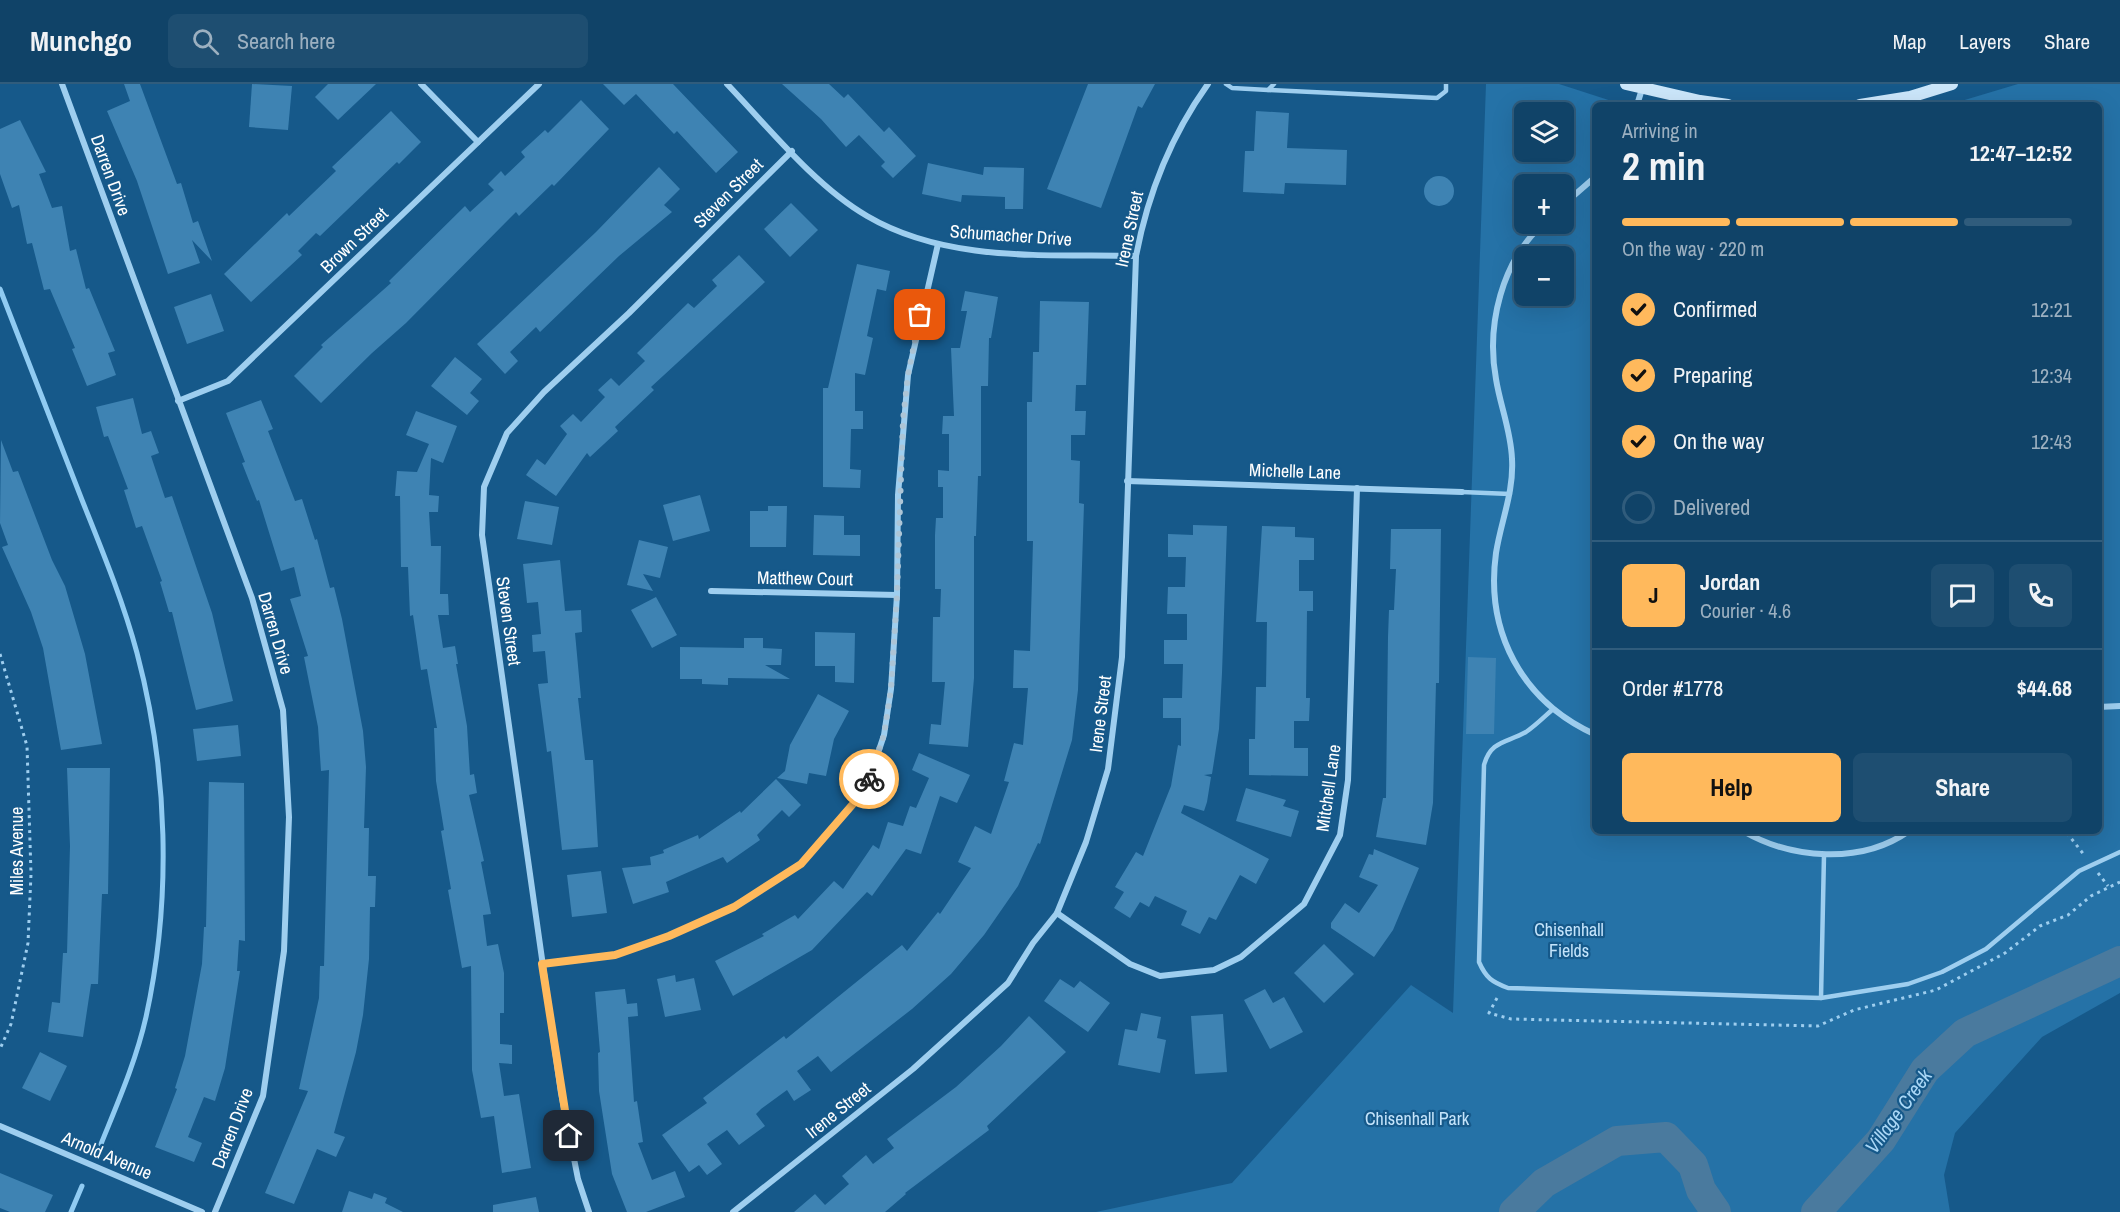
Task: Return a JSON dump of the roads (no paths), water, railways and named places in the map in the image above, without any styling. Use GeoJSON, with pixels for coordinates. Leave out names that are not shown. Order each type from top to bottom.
{"type":"FeatureCollection","features":[{"type":"Feature","properties":{"kind":"main road"},"geometry":{"type":"LineString","coordinates":[[1626,84],[1712,102]]}},
{"type":"Feature","properties":{"kind":"main road"},"geometry":{"type":"LineString","coordinates":[[1879,102],[1910,97],[1952,84]]}},
{"type":"Feature","properties":{"kind":"street","name":"Darren Drive"},"geometry":{"type":"LineString","coordinates":[[62,84],[252,598],[283,710],[289,817],[284,951],[262,1096],[215,1212]]}},
{"type":"Feature","properties":{"kind":"street"},"geometry":{"type":"LineString","coordinates":[[421,84],[478,142]]}},
{"type":"Feature","properties":{"kind":"street","name":"Brown Street"},"geometry":{"type":"LineString","coordinates":[[178,401],[228,381],[539,84]]}},
{"type":"Feature","properties":{"kind":"street","name":"Schumacher Drive"},"geometry":{"type":"LineString","coordinates":[[727,84],[835,193],[865,215],[895,231],[970,251],[1136,256]]}},
{"type":"Feature","properties":{"kind":"street","name":"Irene Street"},"geometry":{"type":"LineString","coordinates":[[734,1212],[913,1069],[1008,983],[1033,943],[1057,913],[1086,842],[1108,769],[1112,747],[1122,657],[1136,256],[1150,197],[1166,153],[1208,84]]}},
{"type":"Feature","properties":{"kind":"street"},"geometry":{"type":"LineString","coordinates":[[1638,102],[1642,89]]}},
{"type":"Feature","properties":{"kind":"street","name":"Steven Street"},"geometry":{"type":"LineString","coordinates":[[589,1212],[578,1179],[561,1093],[542,964],[482,536],[484,487],[507,433],[544,392],[629,313],[792,151]]}},
{"type":"Feature","properties":{"kind":"street"},"geometry":{"type":"LineString","coordinates":[[1574,195],[1592,180]]}},
{"type":"Feature","properties":{"kind":"street"},"geometry":{"type":"LineString","coordinates":[[1532,234],[1509,271],[1495,314],[1494,369],[1512,459],[1510,494],[1496,554],[1495,608],[1509,655],[1525,680],[1551,710],[1592,733]]}},
{"type":"Feature","properties":{"kind":"street"},"geometry":{"type":"LineString","coordinates":[[542,964],[615,955],[669,936],[734,907],[801,864],[866,789],[884,735],[891,689],[897,595],[898,495],[908,375],[938,244]]}},
{"type":"Feature","properties":{"kind":"street","name":"Michelle Lane"},"geometry":{"type":"LineString","coordinates":[[1127,481],[1462,492]]}},
{"type":"Feature","properties":{"kind":"street","name":"Mitchell Lane"},"geometry":{"type":"LineString","coordinates":[[1057,913],[1130,964],[1160,976],[1214,970],[1241,957],[1304,904],[1340,835],[1348,780],[1357,488]]}},
{"type":"Feature","properties":{"kind":"street","name":"Matthew Court"},"geometry":{"type":"LineString","coordinates":[[711,591],[897,595]]}},
{"type":"Feature","properties":{"kind":"street"},"geometry":{"type":"LineString","coordinates":[[2102,706],[2120,706]]}},
{"type":"Feature","properties":{"kind":"street"},"geometry":{"type":"LineString","coordinates":[[1748,834],[1788,851],[1824,855],[1863,850],[1902,834]]}},
{"type":"Feature","properties":{"kind":"street","name":"Arnold Avenue"},"geometry":{"type":"LineString","coordinates":[[0,1126],[202,1212]]}},
{"type":"Feature","properties":{"kind":"lane"},"geometry":{"type":"LineString","coordinates":[[1226,84],[1232,88],[1437,98],[1446,91],[1446,84]]}},
{"type":"Feature","properties":{"kind":"lane"},"geometry":{"type":"LineString","coordinates":[[1268,90],[1274,84]]}},
{"type":"Feature","properties":{"kind":"lane"},"geometry":{"type":"LineString","coordinates":[[1462,492],[1510,494]]}},
{"type":"Feature","properties":{"kind":"lane"},"geometry":{"type":"LineString","coordinates":[[1551,710],[1527,731],[1498,744],[1488,752],[1484,765],[1479,962],[1485,976],[1494,984],[1508,988],[1821,998],[1908,984],[1968,959],[2002,937],[2079,871],[2120,852]]}},
{"type":"Feature","properties":{"kind":"lane"},"geometry":{"type":"LineString","coordinates":[[1821,998],[1824,855]]}},
{"type":"Feature","properties":{"kind":"waterway"},"geometry":{"type":"LineString","coordinates":[[0,289],[125,614],[137,653],[155,743],[163,835],[163,881],[154,972],[137,1050],[101,1144]]}},
{"type":"Feature","properties":{"kind":"waterway","name":"Village Creek"},"geometry":{"type":"LineString","coordinates":[[1816,1212],[1881,1140],[1925,1070],[1965,1033],[2120,961]]}},
{"type":"Feature","properties":{"kind":"waterway"},"geometry":{"type":"LineString","coordinates":[[1514,1212],[1544,1183],[1617,1141],[1666,1137],[1693,1165],[1701,1190],[1716,1212]]}},
{"type":"Feature","properties":{"kind":"waterway"},"geometry":{"type":"LineString","coordinates":[[71,1212],[82,1186]]}},
{"type":"Feature","properties":{"kind":"park label","name":"Chisenhall Fields"},"geometry":{"type":"Point","coordinates":[1569,939]}},
{"type":"Feature","properties":{"kind":"park label","name":"Chisenhall Park"},"geometry":{"type":"Point","coordinates":[1417,1118]}}]}
